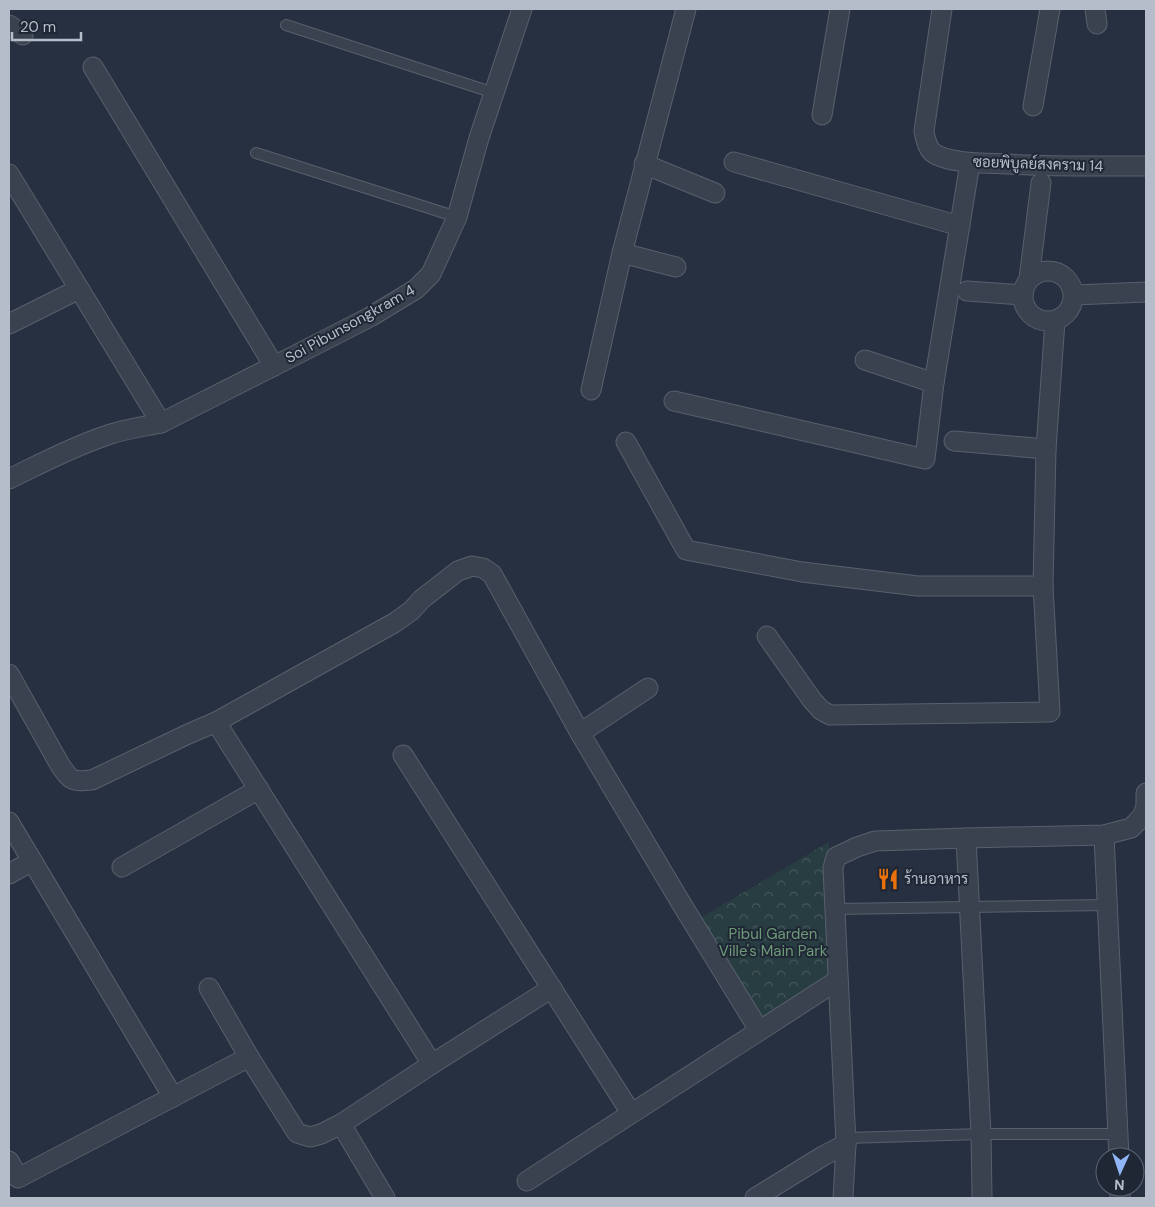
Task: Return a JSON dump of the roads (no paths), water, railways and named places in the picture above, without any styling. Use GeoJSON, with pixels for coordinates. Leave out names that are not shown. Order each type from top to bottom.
{"type":"FeatureCollection","features":[{"type":"Feature","properties":{"kind":"street","name":"Soi Pibunsongkram 4"},"geometry":{"type":"LineString","coordinates":[[9,479],[104,436],[125,429],[161,423],[370,317],[416,289],[430,274],[457,217],[494,93],[522,9]]}},
{"type":"Feature","properties":{"kind":"street"},"geometry":{"type":"LineString","coordinates":[[591,390],[644,164],[686,9]]}},
{"type":"Feature","properties":{"kind":"street"},"geometry":{"type":"LineString","coordinates":[[822,115],[840,9]]}},
{"type":"Feature","properties":{"kind":"street","name":"ซอยพิบูลย์สงคราม 14"},"geometry":{"type":"LineString","coordinates":[[942,9],[924,131],[927,144],[932,152],[948,159],[970,162],[1050,166],[1146,166]]}},
{"type":"Feature","properties":{"kind":"street"},"geometry":{"type":"LineString","coordinates":[[1032,106],[1050,9]]}},
{"type":"Feature","properties":{"kind":"street"},"geometry":{"type":"LineString","coordinates":[[93,67],[274,366]]}},
{"type":"Feature","properties":{"kind":"street"},"geometry":{"type":"LineString","coordinates":[[734,162],[960,226]]}},
{"type":"Feature","properties":{"kind":"street"},"geometry":{"type":"LineString","coordinates":[[674,401],[924,459],[934,383],[970,162]]}},
{"type":"Feature","properties":{"kind":"street"},"geometry":{"type":"LineString","coordinates":[[644,164],[715,193]]}},
{"type":"Feature","properties":{"kind":"street"},"geometry":{"type":"LineString","coordinates":[[9,174],[161,423]]}},
{"type":"Feature","properties":{"kind":"street"},"geometry":{"type":"LineString","coordinates":[[967,291],[1026,287],[1036,274],[1053,271],[1061,274],[1072,287],[1073,302],[1067,314],[1061,319],[1054,321],[1041,321],[1029,314],[1023,302],[1026,287],[1041,183]]}},
{"type":"Feature","properties":{"kind":"street"},"geometry":{"type":"LineString","coordinates":[[622,253],[676,267]]}},
{"type":"Feature","properties":{"kind":"street"},"geometry":{"type":"LineString","coordinates":[[9,324],[79,289]]}},
{"type":"Feature","properties":{"kind":"street"},"geometry":{"type":"LineString","coordinates":[[1074,295],[1146,292]]}},
{"type":"Feature","properties":{"kind":"street"},"geometry":{"type":"LineString","coordinates":[[767,636],[812,700],[821,710],[830,715],[1050,712],[1042,586],[1046,449],[1054,321]]}},
{"type":"Feature","properties":{"kind":"street"},"geometry":{"type":"LineString","coordinates":[[865,360],[934,383]]}},
{"type":"Feature","properties":{"kind":"street"},"geometry":{"type":"LineString","coordinates":[[954,441],[1046,449]]}},
{"type":"Feature","properties":{"kind":"street"},"geometry":{"type":"LineString","coordinates":[[626,442],[686,550],[802,572],[918,586],[1042,586]]}},
{"type":"Feature","properties":{"kind":"street"},"geometry":{"type":"LineString","coordinates":[[9,674],[69,778],[80,782],[92,780],[216,722],[394,623],[458,571],[472,566],[483,568],[492,574],[580,733],[759,1030]]}},
{"type":"Feature","properties":{"kind":"street"},"geometry":{"type":"LineString","coordinates":[[580,733],[648,688]]}},
{"type":"Feature","properties":{"kind":"street"},"geometry":{"type":"LineString","coordinates":[[216,722],[432,1064]]}},
{"type":"Feature","properties":{"kind":"street"},"geometry":{"type":"LineString","coordinates":[[403,755],[631,1113]]}},
{"type":"Feature","properties":{"kind":"street"},"geometry":{"type":"LineString","coordinates":[[122,867],[258,789]]}},
{"type":"Feature","properties":{"kind":"street"},"geometry":{"type":"LineString","coordinates":[[844,1198],[846,1141],[833,868],[836,856],[856,847],[874,842],[1104,835],[1131,828],[1137,822],[1143,815],[1146,806],[1146,793]]}},
{"type":"Feature","properties":{"kind":"street"},"geometry":{"type":"LineString","coordinates":[[9,822],[172,1097]]}},
{"type":"Feature","properties":{"kind":"street"},"geometry":{"type":"LineString","coordinates":[[1104,835],[1119,1147]]}},
{"type":"Feature","properties":{"kind":"street"},"geometry":{"type":"LineString","coordinates":[[966,838],[982,1198]]}},
{"type":"Feature","properties":{"kind":"street"},"geometry":{"type":"LineString","coordinates":[[9,874],[32,860]]}},
{"type":"Feature","properties":{"kind":"street"},"geometry":{"type":"LineString","coordinates":[[527,1181],[838,980]]}},
{"type":"Feature","properties":{"kind":"street"},"geometry":{"type":"LineString","coordinates":[[208,988],[297,1133],[310,1137],[341,1124],[552,988]]}},
{"type":"Feature","properties":{"kind":"street"},"geometry":{"type":"LineString","coordinates":[[9,1161],[18,1178],[249,1057]]}},
{"type":"Feature","properties":{"kind":"street"},"geometry":{"type":"LineString","coordinates":[[341,1124],[385,1198]]}},
{"type":"Feature","properties":{"kind":"street"},"geometry":{"type":"LineString","coordinates":[[755,1198],[846,1141]]}},
{"type":"Feature","properties":{"kind":"lane"},"geometry":{"type":"LineString","coordinates":[[286,25],[494,93]]}},
{"type":"Feature","properties":{"kind":"lane"},"geometry":{"type":"LineString","coordinates":[[256,153],[457,217]]}},
{"type":"Feature","properties":{"kind":"lane"},"geometry":{"type":"LineString","coordinates":[[835,909],[1108,905]]}},
{"type":"Feature","properties":{"kind":"lane"},"geometry":{"type":"LineString","coordinates":[[846,1141],[980,1134],[1119,1134]]}},
{"type":"Feature","properties":{"kind":"place","name":"ร้านอาหาร"},"geometry":{"type":"Point","coordinates":[888,879]}},
{"type":"Feature","properties":{"kind":"park label","name":"Pibul Garden Ville's Main Park"},"geometry":{"type":"Point","coordinates":[773,942]}}]}
